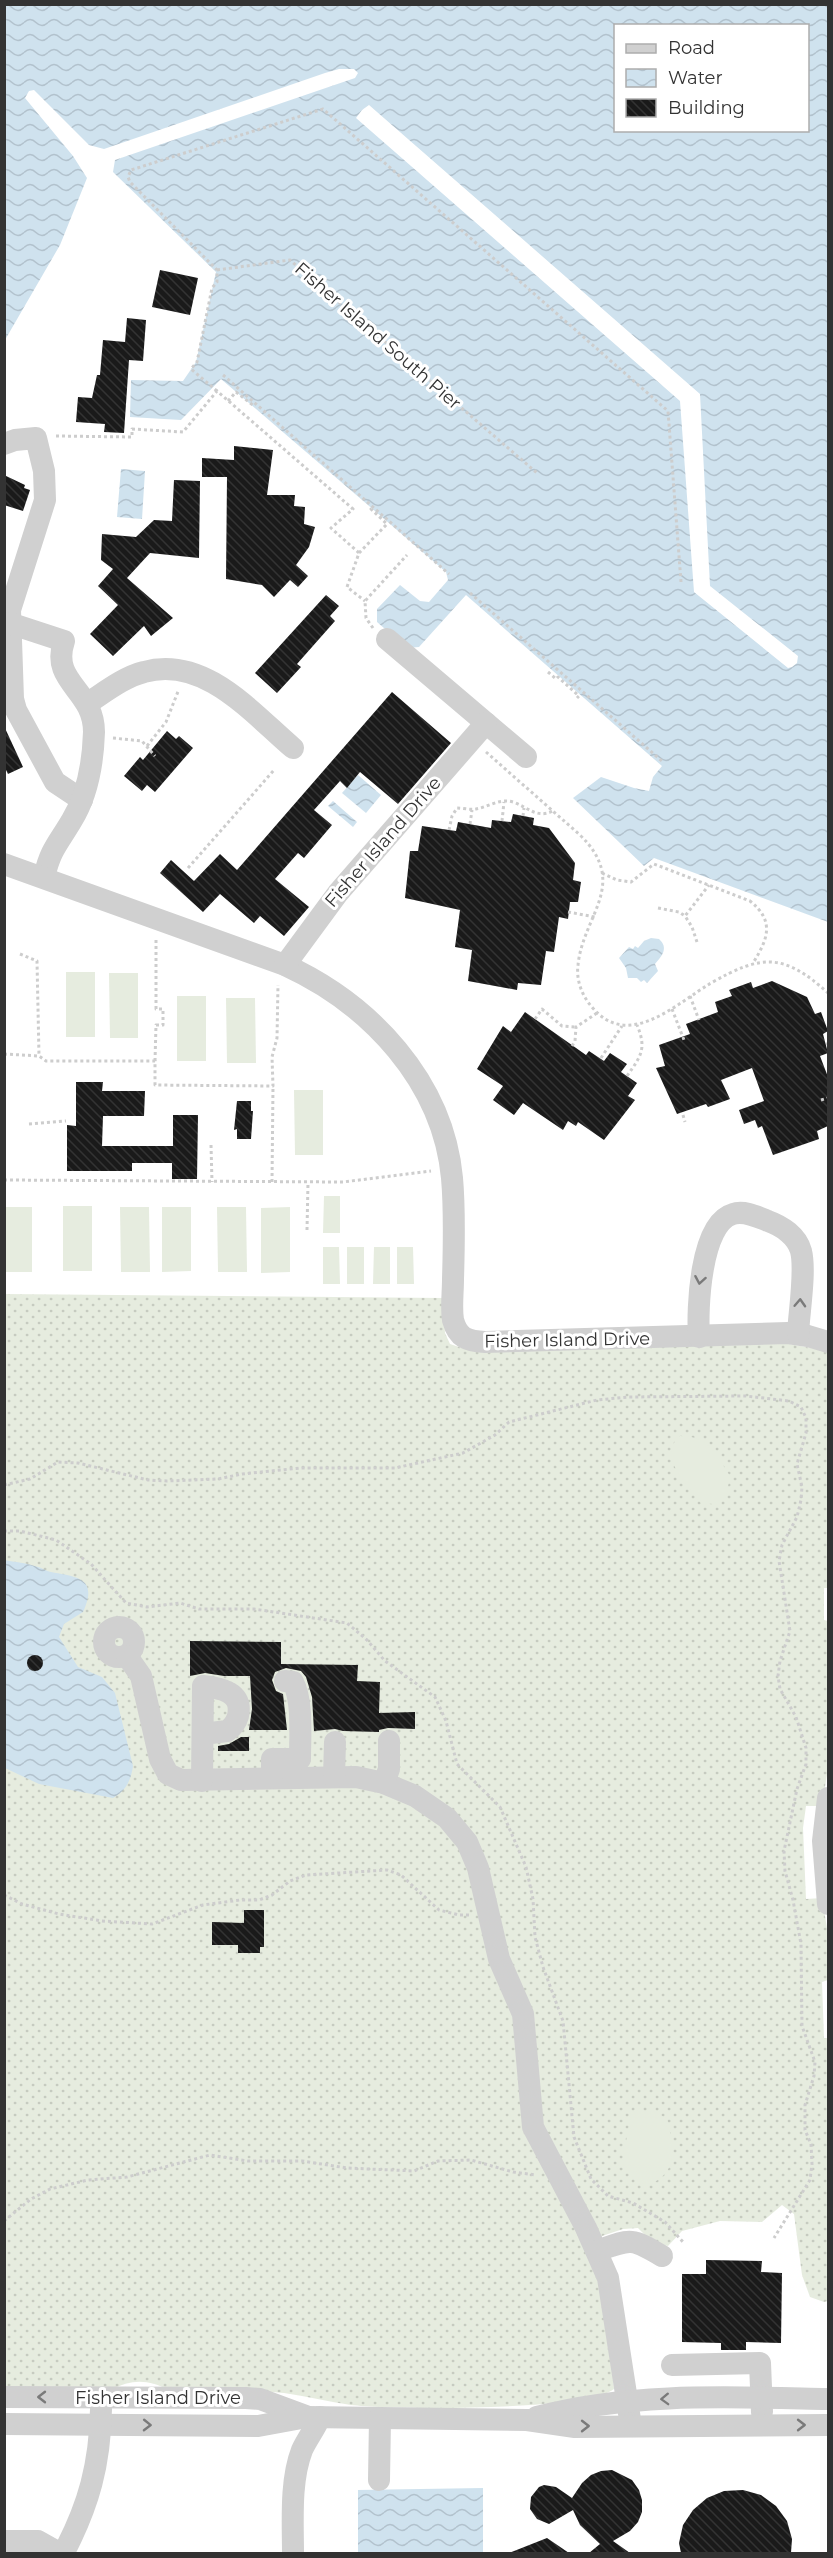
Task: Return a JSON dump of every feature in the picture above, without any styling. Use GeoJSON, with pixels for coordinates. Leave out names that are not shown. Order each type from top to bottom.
{"type":"FeatureCollection","features":[{"type":"Feature","properties":{"kind":"street"},"geometry":{"type":"LineString","coordinates":[[4,444],[15,440],[36,438],[44,471],[45,500],[11,603],[9,623],[14,704],[55,782],[82,800]]}},
{"type":"Feature","properties":{"kind":"street"},"geometry":{"type":"LineString","coordinates":[[9,623],[64,641],[61,658],[63,671],[88,703],[93,720],[91,769],[82,800],[73,819],[52,850],[44,878]]}},
{"type":"Feature","properties":{"kind":"street"},"geometry":{"type":"LineString","coordinates":[[387,639],[526,757]]}},
{"type":"Feature","properties":{"kind":"street"},"geometry":{"type":"LineString","coordinates":[[88,703],[142,672],[163,669],[185,670],[206,678],[225,690],[293,748]]}},
{"type":"Feature","properties":{"kind":"street","name":"Fisher Island Drive"},"geometry":{"type":"LineString","coordinates":[[281,970],[338,893],[486,723]]}},
{"type":"Feature","properties":{"kind":"street","name":"Fisher Island Drive"},"geometry":{"type":"LineString","coordinates":[[4,864],[281,970],[314,979],[359,1010],[407,1062],[432,1109],[451,1168],[452,1314],[455,1327],[461,1336],[471,1341],[485,1342],[798,1334],[828,1342]]}},
{"type":"Feature","properties":{"kind":"street"},"geometry":{"type":"LineString","coordinates":[[699,1337],[698,1295],[705,1260],[718,1227],[729,1215],[740,1213],[780,1226],[788,1231],[798,1244],[802,1262],[798,1334]]}},
{"type":"Feature","properties":{"kind":"street"},"geometry":{"type":"LineString","coordinates":[[127,1656],[141,1676],[160,1759],[168,1774],[181,1780],[202,1781],[356,1777],[384,1783],[415,1796],[447,1818],[467,1842],[478,1868],[486,1911],[499,1959],[523,2014],[533,2127],[597,2251],[608,2278],[631,2426]]}},
{"type":"Feature","properties":{"kind":"street"},"geometry":{"type":"LineString","coordinates":[[272,1779],[272,1759],[300,1759],[300,1718],[296,1687],[294,1682],[285,1681]]}},
{"type":"Feature","properties":{"kind":"street"},"geometry":{"type":"LineString","coordinates":[[202,1781],[203,1734]]}},
{"type":"Feature","properties":{"kind":"street"},"geometry":{"type":"LineString","coordinates":[[334,1777],[335,1742]]}},
{"type":"Feature","properties":{"kind":"street"},"geometry":{"type":"LineString","coordinates":[[384,1783],[389,1769],[389,1742]]}},
{"type":"Feature","properties":{"kind":"street"},"geometry":{"type":"LineString","coordinates":[[828,1798],[826,1841],[828,1904]]}},
{"type":"Feature","properties":{"kind":"street"},"geometry":{"type":"LineString","coordinates":[[597,2251],[627,2240],[641,2243],[662,2256]]}},
{"type":"Feature","properties":{"kind":"street"},"geometry":{"type":"LineString","coordinates":[[672,2365],[760,2363],[763,2426]]}},
{"type":"Feature","properties":{"kind":"street"},"geometry":{"type":"LineString","coordinates":[[701,2364],[705,2426]]}},
{"type":"Feature","properties":{"kind":"street","name":"Fisher Island Drive"},"geometry":{"type":"LineString","coordinates":[[4,2397],[260,2399],[314,2417]]}},
{"type":"Feature","properties":{"kind":"street"},"geometry":{"type":"LineString","coordinates":[[4,2541],[38,2541],[62,2553],[77,2528],[90,2494],[99,2448],[101,2397]]}},
{"type":"Feature","properties":{"kind":"street"},"geometry":{"type":"LineString","coordinates":[[230,2426],[228,2409],[231,2398]]}},
{"type":"Feature","properties":{"kind":"street","name":"Fisher Island Drive"},"geometry":{"type":"LineString","coordinates":[[527,2420],[577,2407],[628,2401],[703,2398],[828,2399]]}},
{"type":"Feature","properties":{"kind":"street"},"geometry":{"type":"LineString","coordinates":[[292,2553],[295,2492],[299,2466],[303,2449],[313,2433],[314,2417]]}},
{"type":"Feature","properties":{"kind":"street","name":"Fisher Island Drive"},"geometry":{"type":"LineString","coordinates":[[4,2424],[258,2426],[314,2417],[527,2420],[575,2427],[828,2425]]}},
{"type":"Feature","properties":{"kind":"street"},"geometry":{"type":"LineString","coordinates":[[379,2480],[380,2418]]}},
{"type":"Feature","properties":{"kind":"path"},"geometry":{"type":"LineString","coordinates":[[359,553],[331,528],[353,509],[191,369],[196,362],[212,288],[217,282],[217,270],[130,182],[128,177],[131,170],[323,109],[668,411],[681,582]]}},
{"type":"Feature","properties":{"kind":"path","name":"Fisher Island South Pier"},"geometry":{"type":"LineString","coordinates":[[217,270],[290,260],[537,473]]}},
{"type":"Feature","properties":{"kind":"path"},"geometry":{"type":"LineString","coordinates":[[223,375],[449,574]]}},
{"type":"Feature","properties":{"kind":"path"},"geometry":{"type":"LineString","coordinates":[[36,438],[79,435],[132,437],[132,429],[183,432],[217,391]]}},
{"type":"Feature","properties":{"kind":"path"},"geometry":{"type":"LineString","coordinates":[[228,401],[236,392],[254,406],[256,404]]}},
{"type":"Feature","properties":{"kind":"path"},"geometry":{"type":"LineString","coordinates":[[365,601],[347,587],[359,553],[387,524],[371,509],[373,507]]}},
{"type":"Feature","properties":{"kind":"path"},"geometry":{"type":"LineString","coordinates":[[387,639],[373,628],[366,618],[365,601],[407,555]]}},
{"type":"Feature","properties":{"kind":"path"},"geometry":{"type":"LineString","coordinates":[[470,593],[663,762]]}},
{"type":"Feature","properties":{"kind":"path"},"geometry":{"type":"LineString","coordinates":[[545,660],[579,696],[578,698]]}},
{"type":"Feature","properties":{"kind":"path"},"geometry":{"type":"LineString","coordinates":[[147,746],[165,722],[185,670]]}},
{"type":"Feature","properties":{"kind":"path"},"geometry":{"type":"LineString","coordinates":[[548,672],[556,679],[559,676]]}},
{"type":"Feature","properties":{"kind":"path"},"geometry":{"type":"LineString","coordinates":[[559,676],[577,688]]}},
{"type":"Feature","properties":{"kind":"path"},"geometry":{"type":"LineString","coordinates":[[93,741],[116,737],[142,741],[155,756]]}},
{"type":"Feature","properties":{"kind":"path"},"geometry":{"type":"LineString","coordinates":[[478,746],[588,843],[597,857],[602,873],[601,894],[595,917],[580,955],[578,976],[585,997],[597,1013],[613,1024],[637,1025],[672,1009],[725,975],[753,963],[777,962],[789,965],[812,978],[828,993]]}},
{"type":"Feature","properties":{"kind":"path"},"geometry":{"type":"LineString","coordinates":[[188,868],[275,769]]}},
{"type":"Feature","properties":{"kind":"path"},"geometry":{"type":"LineString","coordinates":[[502,821],[504,802]]}},
{"type":"Feature","properties":{"kind":"path"},"geometry":{"type":"LineString","coordinates":[[449,830],[452,816],[457,808],[472,810],[512,802],[535,814],[545,815],[553,811]]}},
{"type":"Feature","properties":{"kind":"path"},"geometry":{"type":"LineString","coordinates":[[523,816],[524,808]]}},
{"type":"Feature","properties":{"kind":"path"},"geometry":{"type":"LineString","coordinates":[[470,824],[472,810]]}},
{"type":"Feature","properties":{"kind":"path"},"geometry":{"type":"LineString","coordinates":[[602,873],[617,880],[631,882],[654,864],[744,898],[762,912],[767,935],[753,963]]}},
{"type":"Feature","properties":{"kind":"path"},"geometry":{"type":"LineString","coordinates":[[684,916],[709,885]]}},
{"type":"Feature","properties":{"kind":"path"},"geometry":{"type":"LineString","coordinates":[[658,908],[679,912],[684,916],[692,927],[697,942]]}},
{"type":"Feature","properties":{"kind":"path"},"geometry":{"type":"LineString","coordinates":[[568,912],[595,917]]}},
{"type":"Feature","properties":{"kind":"path"},"geometry":{"type":"LineString","coordinates":[[156,934],[156,1009],[163,1009],[163,1025],[156,1025],[155,1086],[273,1086]]}},
{"type":"Feature","properties":{"kind":"path"},"geometry":{"type":"LineString","coordinates":[[20,954],[37,961],[39,1056]]}},
{"type":"Feature","properties":{"kind":"path"},"geometry":{"type":"LineString","coordinates":[[272,1182],[272,1057],[277,1038],[281,970]]}},
{"type":"Feature","properties":{"kind":"path"},"geometry":{"type":"LineString","coordinates":[[690,996],[699,1020]]}},
{"type":"Feature","properties":{"kind":"path"},"geometry":{"type":"LineString","coordinates":[[535,1019],[542,1009],[562,1026],[576,1028],[597,1013]]}},
{"type":"Feature","properties":{"kind":"path"},"geometry":{"type":"LineString","coordinates":[[672,1009],[684,1040]]}},
{"type":"Feature","properties":{"kind":"path"},"geometry":{"type":"LineString","coordinates":[[627,1076],[643,1050],[642,1037],[637,1025]]}},
{"type":"Feature","properties":{"kind":"path"},"geometry":{"type":"LineString","coordinates":[[601,1058],[622,1026]]}},
{"type":"Feature","properties":{"kind":"path"},"geometry":{"type":"LineString","coordinates":[[573,1046],[576,1028]]}},
{"type":"Feature","properties":{"kind":"path"},"geometry":{"type":"LineString","coordinates":[[4,1054],[39,1056],[46,1061],[155,1061]]}},
{"type":"Feature","properties":{"kind":"path"},"geometry":{"type":"LineString","coordinates":[[821,1100],[828,1098]]}},
{"type":"Feature","properties":{"kind":"path"},"geometry":{"type":"LineString","coordinates":[[682,1115],[685,1122]]}},
{"type":"Feature","properties":{"kind":"path"},"geometry":{"type":"LineString","coordinates":[[28,1124],[66,1121]]}},
{"type":"Feature","properties":{"kind":"path"},"geometry":{"type":"LineString","coordinates":[[211,1145],[212,1182]]}},
{"type":"Feature","properties":{"kind":"path"},"geometry":{"type":"LineString","coordinates":[[4,1180],[308,1183],[344,1182],[433,1171]]}},
{"type":"Feature","properties":{"kind":"path"},"geometry":{"type":"LineString","coordinates":[[307,1230],[308,1183]]}},
{"type":"Feature","properties":{"kind":"path"},"geometry":{"type":"LineString","coordinates":[[4,1485],[30,1479],[58,1462],[78,1462],[148,1480],[218,1479],[300,1468],[395,1468],[463,1453],[510,1422],[608,1399],[746,1396],[789,1401],[801,1407],[806,1418],[806,1433],[796,1464],[802,1487],[801,1500],[797,1517],[782,1545],[779,1561],[790,1631],[780,1660],[778,1676],[780,1689],[796,1717],[806,1748],[806,1764],[797,1789],[784,1851],[785,1871],[801,1944],[802,2026],[814,2062],[814,2076],[805,2105],[805,2130],[811,2144],[812,2164],[810,2180],[774,2238]]}},
{"type":"Feature","properties":{"kind":"path"},"geometry":{"type":"LineString","coordinates":[[4,1531],[56,1540],[92,1564],[126,1603],[147,1607],[180,1603],[199,1609],[254,1609],[347,1623],[367,1640],[385,1661],[435,1697],[446,1721],[457,1764],[500,1807],[526,1867],[533,1899],[535,1937],[543,1968],[563,2020],[574,2137],[591,2180],[608,2196],[633,2204],[665,2222],[684,2243]]}},
{"type":"Feature","properties":{"kind":"path"},"geometry":{"type":"LineString","coordinates":[[4,1895],[22,1904],[59,1914],[102,1921],[152,1924],[203,1905],[259,1900],[272,1895],[290,1881],[306,1875],[387,1870],[400,1875],[439,1910],[459,1915],[475,1915],[486,1911]]}},
{"type":"Feature","properties":{"kind":"path"},"geometry":{"type":"LineString","coordinates":[[4,2221],[31,2199],[50,2189],[88,2180],[127,2177],[210,2155],[248,2161],[302,2161],[347,2168],[414,2171],[438,2161],[471,2160],[513,2172],[537,2175],[556,2172]]}},
{"type":"Feature","properties":{"kind":"shaded area"},"geometry":{"type":"Polygon","coordinates":[[[66,972],[95,972],[95,1037],[66,1037],[66,972]]]}},
{"type":"Feature","properties":{"kind":"shaded area"},"geometry":{"type":"Polygon","coordinates":[[[109,973],[138,973],[138,1038],[110,1038],[109,973]]]}},
{"type":"Feature","properties":{"kind":"shaded area"},"geometry":{"type":"Polygon","coordinates":[[[177,996],[206,996],[206,1061],[177,1061],[177,996]]]}},
{"type":"Feature","properties":{"kind":"shaded area"},"geometry":{"type":"Polygon","coordinates":[[[226,998],[255,998],[256,1063],[227,1063],[226,998]]]}},
{"type":"Feature","properties":{"kind":"shaded area"},"geometry":{"type":"Polygon","coordinates":[[[294,1090],[323,1090],[323,1155],[295,1155],[294,1090]]]}},
{"type":"Feature","properties":{"kind":"shaded area"},"geometry":{"type":"Polygon","coordinates":[[[324,1196],[340,1196],[340,1233],[323,1233],[324,1196]]]}},
{"type":"Feature","properties":{"kind":"shaded area"},"geometry":{"type":"Polygon","coordinates":[[[63,1206],[92,1206],[92,1271],[63,1271],[63,1206]]]}},
{"type":"Feature","properties":{"kind":"shaded area"},"geometry":{"type":"Polygon","coordinates":[[[5,1207],[32,1207],[32,1272],[5,1272],[5,1207]]]}},
{"type":"Feature","properties":{"kind":"shaded area"},"geometry":{"type":"Polygon","coordinates":[[[120,1207],[149,1207],[150,1272],[121,1272],[120,1207]]]}},
{"type":"Feature","properties":{"kind":"shaded area"},"geometry":{"type":"Polygon","coordinates":[[[162,1207],[191,1207],[191,1271],[162,1272],[162,1207]]]}},
{"type":"Feature","properties":{"kind":"shaded area"},"geometry":{"type":"Polygon","coordinates":[[[217,1207],[246,1207],[247,1272],[218,1272],[217,1207]]]}},
{"type":"Feature","properties":{"kind":"shaded area"},"geometry":{"type":"Polygon","coordinates":[[[290,1207],[290,1272],[261,1273],[261,1208],[290,1207]]]}},
{"type":"Feature","properties":{"kind":"shaded area"},"geometry":{"type":"Polygon","coordinates":[[[323,1247],[339,1247],[340,1284],[323,1284],[323,1247]]]}},
{"type":"Feature","properties":{"kind":"shaded area"},"geometry":{"type":"Polygon","coordinates":[[[347,1247],[364,1247],[364,1284],[347,1284],[347,1247]]]}},
{"type":"Feature","properties":{"kind":"shaded area"},"geometry":{"type":"Polygon","coordinates":[[[374,1247],[390,1247],[390,1284],[373,1284],[374,1247]]]}},
{"type":"Feature","properties":{"kind":"shaded area"},"geometry":{"type":"Polygon","coordinates":[[[397,1247],[413,1247],[414,1284],[397,1284],[397,1247]]]}},
{"type":"Feature","properties":{"kind":"shaded area"},"geometry":{"type":"Polygon","coordinates":[[[5,1294],[443,1298],[445,1333],[450,1344],[465,1349],[767,1340],[828,1351],[828,1588],[824,1588],[824,1620],[828,1621],[828,1768],[822,1806],[806,1806],[803,1828],[806,1899],[822,1898],[828,1934],[828,1980],[822,1982],[824,2038],[828,2038],[828,2301],[824,2302],[810,2297],[802,2275],[794,2214],[782,2205],[762,2222],[720,2221],[682,2231],[668,2246],[652,2242],[638,2228],[623,2229],[602,2236],[614,2389],[596,2396],[530,2405],[406,2408],[351,2405],[270,2392],[169,2390],[147,2382],[133,2382],[111,2390],[5,2390],[5,1294]]]}},
{"type":"Feature","properties":{"kind":"shaded area"},"geometry":{"type":"Polygon","coordinates":[[[680,1436],[698,1439],[716,1454],[730,1476],[726,1497],[713,1504],[701,1503],[682,1479],[671,1452],[673,1444],[680,1436]]]}},
{"type":"Feature","properties":{"kind":"shaded area"},"geometry":{"type":"Polygon","coordinates":[[[638,2110],[657,2113],[667,2119],[672,2143],[670,2164],[663,2176],[653,2183],[640,2183],[622,2163],[630,2120],[638,2110]]]}},
{"type":"Feature","properties":{"kind":"water"},"geometry":{"type":"Polygon","coordinates":[[[5,5],[828,5],[828,922],[654,858],[644,866],[573,798],[601,777],[649,791],[653,777],[662,766],[466,595],[419,647],[407,648],[377,622],[377,609],[400,585],[420,601],[429,602],[448,580],[446,572],[221,379],[181,420],[130,417],[131,380],[183,381],[196,362],[216,272],[113,172],[115,160],[355,78],[358,73],[354,69],[339,69],[325,73],[104,149],[89,145],[34,90],[29,91],[25,98],[73,156],[87,178],[60,245],[5,340],[5,5]]]}},
{"type":"Feature","properties":{"kind":"water"},"geometry":{"type":"Polygon","coordinates":[[[121,469],[145,471],[142,519],[117,517],[121,469]]]}},
{"type":"Feature","properties":{"kind":"water"},"geometry":{"type":"Polygon","coordinates":[[[358,775],[381,795],[366,813],[342,793],[358,775]]]}},
{"type":"Feature","properties":{"kind":"water"},"geometry":{"type":"Polygon","coordinates":[[[333,801],[357,822],[353,827],[328,806],[333,801]]]}},
{"type":"Feature","properties":{"kind":"water"},"geometry":{"type":"Polygon","coordinates":[[[651,938],[659,939],[664,946],[662,955],[655,964],[658,971],[647,983],[637,978],[628,978],[626,968],[619,958],[629,947],[638,948],[644,941],[651,938]]]}},
{"type":"Feature","properties":{"kind":"water"},"geometry":{"type":"Polygon","coordinates":[[[4,1560],[30,1564],[49,1572],[69,1575],[86,1585],[88,1592],[83,1612],[64,1624],[59,1637],[78,1667],[102,1677],[115,1693],[133,1766],[127,1785],[113,1798],[39,1784],[5,1768],[4,1560]]]}},
{"type":"Feature","properties":{"kind":"water"},"geometry":{"type":"Polygon","coordinates":[[[483,2488],[483,2553],[358,2553],[358,2490],[483,2488]]]}},
{"type":"Feature","properties":{"kind":"pier"},"geometry":{"type":"Polygon","coordinates":[[[369,105],[700,394],[710,586],[798,656],[797,663],[792,667],[788,668],[694,592],[680,401],[356,118],[369,105]]]}},
{"type":"Feature","properties":{"kind":"building"},"geometry":{"type":"Polygon","coordinates":[[[160,270],[198,278],[190,315],[152,307],[160,270]]]}},
{"type":"Feature","properties":{"kind":"building"},"geometry":{"type":"Polygon","coordinates":[[[127,318],[146,320],[143,361],[129,360],[124,433],[104,432],[105,424],[76,422],[78,397],[92,398],[97,375],[100,375],[103,340],[125,342],[127,318]]]}},
{"type":"Feature","properties":{"kind":"building"},"geometry":{"type":"Polygon","coordinates":[[[234,446],[273,450],[267,495],[295,495],[294,506],[305,507],[304,524],[315,527],[309,547],[296,565],[308,576],[298,587],[290,580],[274,597],[262,585],[226,579],[227,477],[202,477],[202,458],[234,460],[234,446]]]}},
{"type":"Feature","properties":{"kind":"building"},"geometry":{"type":"Polygon","coordinates":[[[4,475],[25,485],[24,488],[30,490],[23,511],[4,505],[4,475]]]}},
{"type":"Feature","properties":{"kind":"building"},"geometry":{"type":"Polygon","coordinates":[[[174,480],[200,481],[199,558],[150,553],[127,578],[173,618],[151,636],[144,626],[113,656],[90,634],[118,605],[98,586],[113,569],[101,560],[102,534],[136,537],[154,520],[172,521],[174,480]]]}},
{"type":"Feature","properties":{"kind":"building"},"geometry":{"type":"Polygon","coordinates":[[[326,595],[339,606],[330,616],[335,621],[297,664],[301,667],[277,693],[255,673],[326,595]]]}},
{"type":"Feature","properties":{"kind":"building"},"geometry":{"type":"Polygon","coordinates":[[[392,692],[451,743],[398,804],[360,772],[347,788],[340,781],[314,810],[332,825],[304,858],[298,853],[275,879],[309,907],[284,936],[260,916],[254,923],[220,894],[203,912],[160,873],[171,860],[194,881],[220,854],[237,870],[392,692]]]}},
{"type":"Feature","properties":{"kind":"building"},"geometry":{"type":"Polygon","coordinates":[[[4,726],[23,767],[8,774],[4,766],[4,726]]]}},
{"type":"Feature","properties":{"kind":"building"},"geometry":{"type":"Polygon","coordinates":[[[167,731],[176,739],[179,736],[193,748],[155,792],[147,785],[142,791],[124,776],[140,757],[143,760],[167,731]]]}},
{"type":"Feature","properties":{"kind":"building"},"geometry":{"type":"Polygon","coordinates":[[[513,814],[534,818],[533,825],[549,828],[575,863],[573,880],[581,882],[578,902],[570,902],[568,919],[559,917],[554,952],[546,951],[541,985],[518,983],[517,990],[468,981],[472,950],[455,947],[460,910],[405,898],[410,851],[418,851],[422,826],[456,831],[458,822],[491,828],[492,820],[511,822],[513,814]]]}},
{"type":"Feature","properties":{"kind":"building"},"geometry":{"type":"Polygon","coordinates":[[[772,981],[807,997],[815,1014],[821,1012],[828,1031],[823,1034],[828,1053],[820,1056],[828,1077],[828,1126],[817,1131],[819,1139],[773,1155],[762,1126],[758,1128],[755,1120],[744,1124],[739,1110],[764,1101],[752,1068],[721,1080],[730,1099],[677,1114],[656,1068],[665,1066],[659,1045],[690,1034],[686,1024],[718,1012],[715,1002],[732,996],[729,990],[751,982],[753,988],[772,981]]]}},
{"type":"Feature","properties":{"kind":"building"},"geometry":{"type":"Polygon","coordinates":[[[525,1012],[586,1055],[589,1051],[604,1061],[610,1053],[627,1064],[621,1072],[637,1083],[628,1096],[635,1100],[604,1140],[578,1122],[576,1126],[568,1121],[563,1130],[523,1103],[514,1115],[493,1100],[503,1086],[477,1069],[503,1026],[511,1032],[525,1012]]]}},
{"type":"Feature","properties":{"kind":"building"},"geometry":{"type":"Polygon","coordinates":[[[76,1082],[103,1082],[102,1091],[145,1091],[144,1116],[103,1116],[102,1146],[173,1146],[173,1115],[198,1115],[197,1179],[172,1179],[172,1163],[132,1163],[132,1171],[67,1171],[67,1125],[76,1126],[76,1082]]]}},
{"type":"Feature","properties":{"kind":"building"},"geometry":{"type":"Polygon","coordinates":[[[237,1101],[251,1101],[251,1111],[253,1111],[251,1139],[237,1139],[237,1129],[234,1130],[237,1101]]]}},
{"type":"Feature","properties":{"kind":"building"},"geometry":{"type":"Polygon","coordinates":[[[190,1641],[281,1642],[281,1664],[358,1665],[357,1681],[380,1682],[379,1713],[415,1712],[415,1729],[388,1728],[379,1730],[379,1732],[335,1729],[314,1731],[312,1697],[306,1677],[301,1671],[286,1668],[275,1672],[272,1680],[276,1691],[283,1694],[287,1730],[249,1730],[252,1709],[250,1676],[205,1673],[190,1676],[190,1641]]]}},
{"type":"Feature","properties":{"kind":"building"},"geometry":{"type":"Polygon","coordinates":[[[35,1655],[41,1657],[43,1663],[41,1669],[35,1671],[29,1669],[27,1663],[29,1657],[35,1655]]]}},
{"type":"Feature","properties":{"kind":"building"},"geometry":{"type":"Polygon","coordinates":[[[241,1737],[249,1737],[249,1751],[218,1751],[218,1746],[229,1744],[241,1737]]]}},
{"type":"Feature","properties":{"kind":"building"},"geometry":{"type":"Polygon","coordinates":[[[244,1910],[264,1910],[264,1947],[260,1947],[260,1953],[238,1953],[238,1945],[212,1945],[212,1922],[244,1923],[244,1910]]]}},
{"type":"Feature","properties":{"kind":"building"},"geometry":{"type":"Polygon","coordinates":[[[706,2260],[762,2261],[761,2272],[782,2273],[781,2343],[746,2342],[746,2350],[721,2350],[721,2343],[682,2342],[682,2274],[706,2274],[706,2260]]]}},
{"type":"Feature","properties":{"kind":"building"},"geometry":{"type":"Polygon","coordinates":[[[612,2470],[632,2480],[642,2500],[642,2512],[638,2522],[630,2531],[613,2541],[630,2553],[589,2553],[600,2544],[580,2525],[573,2510],[549,2524],[537,2519],[530,2509],[531,2497],[539,2487],[544,2485],[556,2487],[572,2498],[582,2483],[591,2475],[612,2470]]]}},
{"type":"Feature","properties":{"kind":"building"},"geometry":{"type":"Polygon","coordinates":[[[743,2490],[761,2495],[776,2506],[787,2521],[792,2539],[791,2553],[681,2553],[679,2543],[683,2525],[693,2510],[707,2498],[724,2491],[743,2490]]]}},
{"type":"Feature","properties":{"kind":"building"},"geometry":{"type":"Polygon","coordinates":[[[547,2538],[569,2553],[509,2553],[547,2538]]]}}]}
